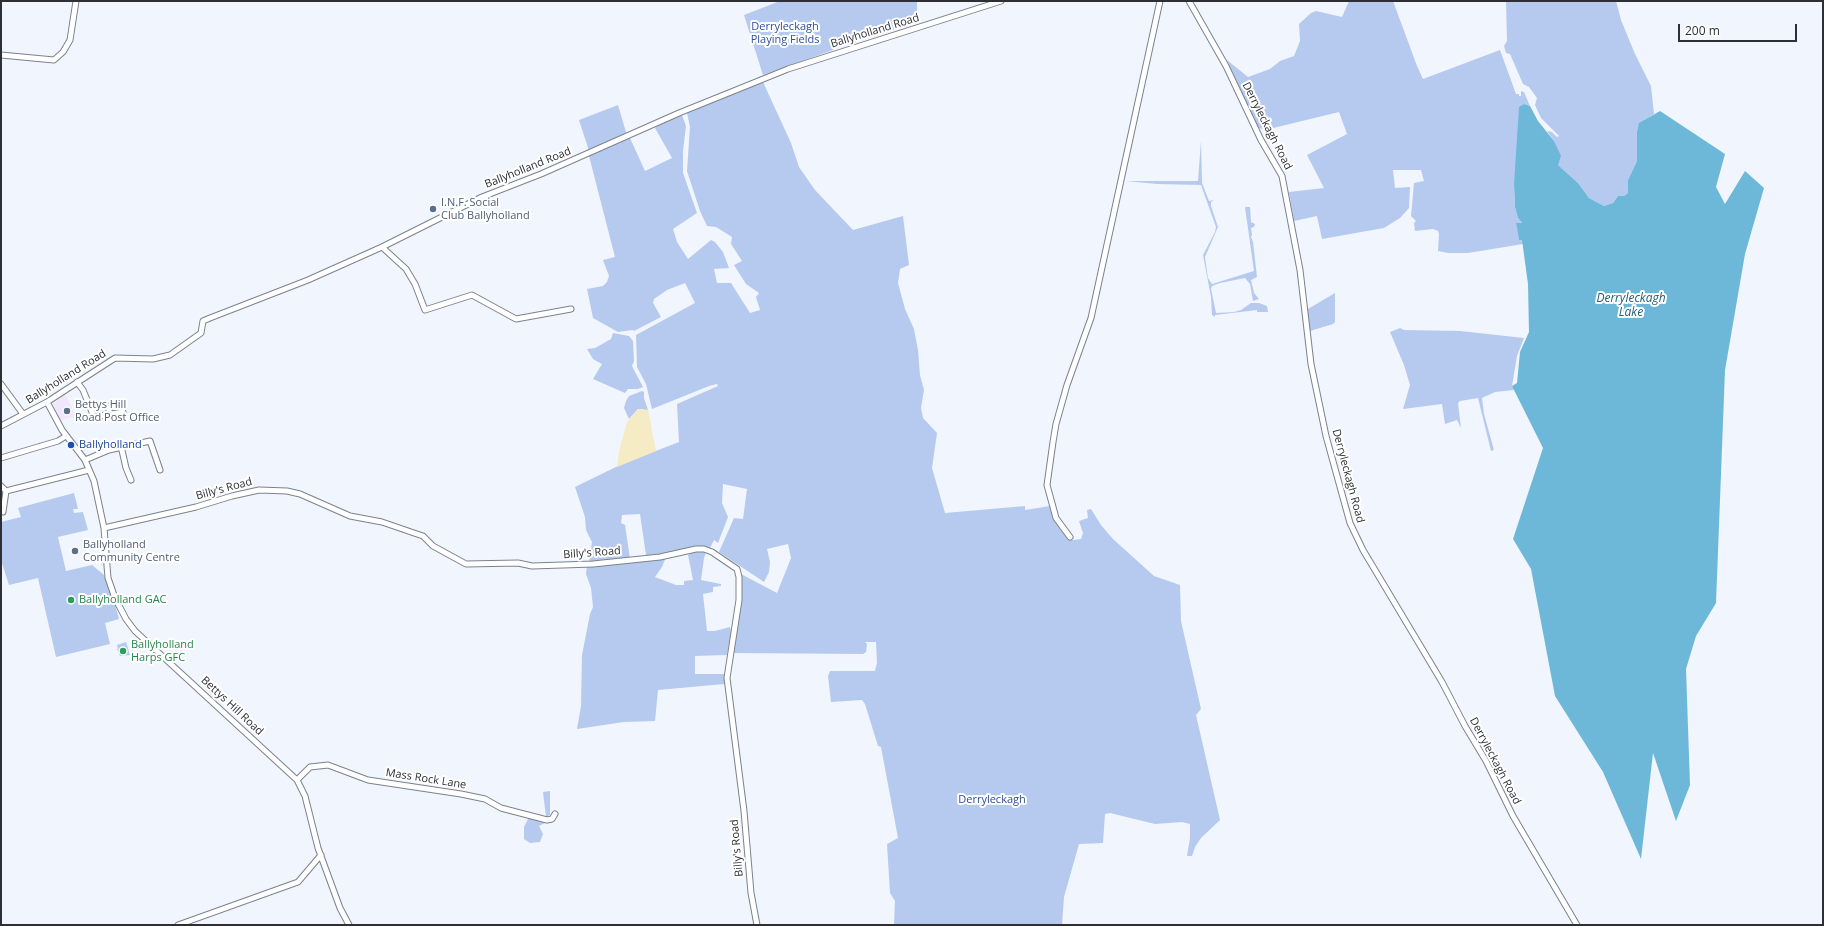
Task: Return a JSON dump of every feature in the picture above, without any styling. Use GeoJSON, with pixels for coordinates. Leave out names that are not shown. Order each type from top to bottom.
{"type":"FeatureCollection","features":[{"type":"Feature","properties":{"kind":"street"},"geometry":{"type":"LineString","coordinates":[[1,55],[54,60],[63,52],[70,40],[76,1]]}},
{"type":"Feature","properties":{"kind":"street","name":"Ballyholland Road"},"geometry":{"type":"LineString","coordinates":[[1,426],[47,402],[115,358],[153,359],[170,355],[201,333],[203,321],[308,280],[382,247],[482,197],[542,174],[679,113],[788,69],[1001,1]]}},
{"type":"Feature","properties":{"kind":"street"},"geometry":{"type":"LineString","coordinates":[[1070,537],[1056,518],[1048,490],[1047,480],[1050,458],[1056,424],[1067,385],[1091,318],[1160,1]]}},
{"type":"Feature","properties":{"kind":"street","name":"Derryleckagh Road"},"geometry":{"type":"LineString","coordinates":[[1189,1],[1226,66],[1261,140],[1282,176],[1300,270],[1311,364],[1326,436],[1350,523],[1363,550],[1442,682],[1465,726],[1486,761],[1513,816],[1577,925]]}},
{"type":"Feature","properties":{"kind":"street"},"geometry":{"type":"LineString","coordinates":[[382,247],[406,269],[415,284],[425,310],[472,295],[516,319],[571,309]]}},
{"type":"Feature","properties":{"kind":"street"},"geometry":{"type":"LineString","coordinates":[[77,382],[83,390],[94,417],[123,412]]}},
{"type":"Feature","properties":{"kind":"street"},"geometry":{"type":"LineString","coordinates":[[1,384],[23,414]]}},
{"type":"Feature","properties":{"kind":"street","name":"Bettys Hill Road"},"geometry":{"type":"LineString","coordinates":[[47,402],[66,436],[85,460],[98,489],[104,528],[109,582],[115,598],[130,625],[297,780],[305,796],[310,821],[340,908],[349,925]]}},
{"type":"Feature","properties":{"kind":"street"},"geometry":{"type":"LineString","coordinates":[[108,406],[110,414]]}},
{"type":"Feature","properties":{"kind":"street"},"geometry":{"type":"LineString","coordinates":[[1,458],[58,441],[66,436]]}},
{"type":"Feature","properties":{"kind":"street"},"geometry":{"type":"LineString","coordinates":[[85,460],[99,453],[121,446],[150,441],[160,470]]}},
{"type":"Feature","properties":{"kind":"street"},"geometry":{"type":"LineString","coordinates":[[121,446],[126,468],[131,480]]}},
{"type":"Feature","properties":{"kind":"street"},"geometry":{"type":"LineString","coordinates":[[6,491],[89,470]]}},
{"type":"Feature","properties":{"kind":"street"},"geometry":{"type":"LineString","coordinates":[[1,486],[6,491]]}},
{"type":"Feature","properties":{"kind":"street","name":"Billy's Road"},"geometry":{"type":"LineString","coordinates":[[104,528],[196,507],[232,496],[259,490],[287,491],[300,494],[350,516],[382,522],[423,536],[433,546],[466,564],[518,563],[532,566],[593,564],[660,557],[704,548],[712,552],[737,569],[739,577],[739,600],[727,678],[744,811],[751,893],[757,925]]}},
{"type":"Feature","properties":{"kind":"street"},"geometry":{"type":"LineString","coordinates":[[3,512],[6,491]]}},
{"type":"Feature","properties":{"kind":"street","name":"Mass Rock Lane"},"geometry":{"type":"LineString","coordinates":[[297,780],[310,767],[328,765],[368,780],[485,799],[501,808],[547,820],[552,819],[555,814]]}},
{"type":"Feature","properties":{"kind":"street"},"geometry":{"type":"LineString","coordinates":[[178,925],[298,882],[321,855]]}},
{"type":"Feature","properties":{"kind":"shaded area"},"geometry":{"type":"Polygon","coordinates":[[[65,394],[76,417],[67,418],[60,421],[53,404],[65,394]]]}},
{"type":"Feature","properties":{"kind":"green space","name":"Derryleckagh Playing Fields"},"geometry":{"type":"Polygon","coordinates":[[[780,1],[917,1],[917,22],[853,42],[847,37],[840,37],[836,39],[833,50],[763,75],[744,15],[780,1]]]}},
{"type":"Feature","properties":{"kind":"green space"},"geometry":{"type":"Polygon","coordinates":[[[1349,1],[1393,1],[1423,79],[1500,50],[1516,94],[1521,96],[1521,91],[1524,92],[1530,106],[1524,104],[1514,184],[1515,207],[1518,218],[1522,223],[1523,244],[1468,253],[1448,253],[1438,251],[1438,231],[1433,229],[1415,231],[1414,223],[1416,221],[1411,216],[1414,183],[1424,181],[1421,170],[1393,170],[1395,188],[1410,187],[1409,208],[1400,218],[1384,228],[1322,239],[1317,216],[1294,221],[1289,192],[1324,188],[1307,155],[1347,134],[1339,112],[1265,130],[1257,127],[1227,60],[1248,77],[1270,69],[1280,61],[1294,56],[1300,41],[1299,24],[1311,13],[1316,11],[1342,17],[1349,1]]]}},
{"type":"Feature","properties":{"kind":"green space"},"geometry":{"type":"Polygon","coordinates":[[[1506,1],[1616,1],[1621,20],[1635,54],[1651,86],[1654,114],[1640,123],[1637,132],[1637,161],[1628,180],[1628,193],[1624,196],[1618,196],[1613,203],[1604,206],[1589,198],[1578,183],[1558,165],[1554,141],[1547,131],[1552,132],[1557,137],[1559,136],[1541,118],[1535,105],[1537,98],[1529,87],[1523,84],[1510,54],[1506,53],[1504,46],[1507,41],[1506,1]]]}},
{"type":"Feature","properties":{"kind":"green space","name":"Derryleckagh"},"geometry":{"type":"Polygon","coordinates":[[[763,82],[791,143],[799,167],[815,190],[853,230],[903,216],[909,265],[900,269],[898,283],[905,309],[914,329],[918,350],[920,375],[924,390],[921,408],[923,418],[937,433],[932,468],[945,513],[1025,506],[1025,510],[1050,506],[1052,507],[1057,522],[1070,540],[1073,540],[1081,539],[1083,533],[1079,521],[1088,518],[1087,510],[1091,509],[1101,525],[1113,539],[1154,576],[1180,585],[1181,621],[1201,709],[1196,715],[1220,820],[1201,838],[1195,847],[1192,856],[1187,856],[1190,838],[1190,824],[1182,822],[1155,824],[1110,813],[1105,814],[1103,843],[1079,844],[1064,897],[1062,925],[894,925],[895,901],[890,893],[887,844],[898,838],[881,747],[878,746],[865,704],[862,700],[831,702],[828,676],[830,671],[875,671],[877,663],[876,642],[865,642],[867,644],[866,652],[863,654],[733,653],[742,598],[741,574],[777,593],[791,558],[788,544],[767,549],[770,562],[769,572],[764,582],[719,552],[734,518],[743,519],[747,489],[723,484],[722,503],[728,517],[718,543],[714,540],[710,548],[701,546],[652,557],[646,555],[640,514],[622,515],[621,523],[625,525],[630,559],[589,562],[592,542],[586,530],[585,517],[575,487],[622,464],[679,442],[677,404],[718,386],[717,384],[709,386],[652,409],[646,384],[637,367],[636,335],[695,303],[685,283],[667,290],[654,299],[653,303],[661,317],[634,331],[618,332],[593,318],[587,289],[603,286],[607,282],[609,276],[603,260],[615,257],[589,156],[630,138],[645,171],[672,158],[655,128],[661,123],[682,115],[686,126],[683,151],[683,173],[697,213],[673,229],[677,242],[688,259],[711,240],[715,242],[723,252],[729,268],[714,269],[717,283],[731,283],[750,313],[760,310],[756,297],[759,293],[746,284],[734,265],[742,261],[731,244],[732,237],[716,227],[707,226],[700,211],[687,171],[690,127],[687,113],[763,82]]]}},
{"type":"Feature","properties":{"kind":"green space"},"geometry":{"type":"Polygon","coordinates":[[[618,105],[626,132],[624,136],[589,151],[579,120],[618,105]]]}},
{"type":"Feature","properties":{"kind":"green space"},"geometry":{"type":"Polygon","coordinates":[[[1201,141],[1202,183],[1209,201],[1214,200],[1211,202],[1211,206],[1218,227],[1205,257],[1208,278],[1212,284],[1254,271],[1245,207],[1250,207],[1251,222],[1255,224],[1254,227],[1251,228],[1251,237],[1253,242],[1257,277],[1251,280],[1254,293],[1259,299],[1253,301],[1250,284],[1245,278],[1220,283],[1212,286],[1211,289],[1216,313],[1241,310],[1251,303],[1259,303],[1267,306],[1268,312],[1257,312],[1257,310],[1215,315],[1215,317],[1212,315],[1211,297],[1203,255],[1216,227],[1201,185],[1157,184],[1126,181],[1198,181],[1201,141]]]}},
{"type":"Feature","properties":{"kind":"green space"},"geometry":{"type":"Polygon","coordinates":[[[1335,293],[1335,322],[1333,324],[1310,331],[1308,329],[1308,309],[1335,293]]]}},
{"type":"Feature","properties":{"kind":"green space"},"geometry":{"type":"Polygon","coordinates":[[[1400,328],[1404,330],[1460,331],[1524,338],[1517,356],[1512,386],[1514,390],[1495,392],[1482,398],[1484,414],[1494,450],[1491,451],[1478,398],[1460,401],[1458,403],[1461,428],[1457,420],[1445,424],[1442,404],[1403,409],[1410,385],[1404,365],[1390,332],[1400,328]]]}},
{"type":"Feature","properties":{"kind":"green space"},"geometry":{"type":"Polygon","coordinates":[[[613,333],[629,336],[633,341],[634,361],[632,366],[643,387],[638,389],[628,389],[625,393],[593,379],[602,364],[593,359],[587,349],[595,348],[611,339],[613,333]]]}},
{"type":"Feature","properties":{"kind":"green space"},"geometry":{"type":"Polygon","coordinates":[[[642,391],[644,392],[644,398],[648,410],[638,409],[629,419],[624,408],[626,401],[629,396],[642,391]]]}},
{"type":"Feature","properties":{"kind":"green space"},"geometry":{"type":"Polygon","coordinates":[[[74,493],[78,509],[73,509],[74,513],[83,512],[88,530],[58,537],[66,571],[92,565],[104,575],[117,605],[116,608],[119,619],[105,623],[110,644],[56,657],[38,578],[9,585],[1,560],[1,522],[21,517],[18,508],[74,493]]]}},
{"type":"Feature","properties":{"kind":"green space"},"geometry":{"type":"Polygon","coordinates":[[[692,552],[706,552],[701,580],[721,584],[721,586],[713,587],[713,592],[703,594],[707,631],[715,631],[730,627],[731,632],[727,655],[695,656],[695,674],[725,674],[724,684],[658,690],[655,721],[624,722],[577,729],[581,706],[582,655],[590,614],[593,607],[591,588],[586,574],[587,566],[643,561],[666,557],[662,567],[655,577],[676,585],[684,585],[684,581],[693,580],[688,555],[692,552]]]}},
{"type":"Feature","properties":{"kind":"green space","name":"Ballyholland Harps GFC"},"geometry":{"type":"Polygon","coordinates":[[[126,642],[130,655],[120,656],[117,645],[126,642]]]}},
{"type":"Feature","properties":{"kind":"green space"},"geometry":{"type":"Polygon","coordinates":[[[550,791],[550,815],[546,817],[543,792],[550,791]]]}},
{"type":"Feature","properties":{"kind":"green space"},"geometry":{"type":"Polygon","coordinates":[[[529,817],[544,821],[545,823],[539,826],[543,834],[540,842],[530,843],[524,839],[524,827],[529,817]]]}},
{"type":"Feature","properties":{"kind":"sand"},"geometry":{"type":"Polygon","coordinates":[[[638,409],[648,410],[656,451],[617,467],[619,451],[627,422],[638,409]]]}},
{"type":"Feature","properties":{"kind":"water","name":"Derryleckagh Lake"},"geometry":{"type":"Polygon","coordinates":[[[1524,104],[1530,106],[1538,121],[1554,141],[1561,156],[1558,165],[1578,183],[1589,198],[1604,206],[1613,203],[1618,196],[1624,196],[1628,193],[1628,180],[1637,161],[1637,132],[1639,123],[1660,111],[1725,154],[1716,187],[1725,204],[1745,171],[1764,188],[1745,254],[1725,370],[1716,603],[1696,636],[1686,669],[1690,785],[1676,821],[1653,753],[1641,859],[1603,772],[1555,696],[1531,569],[1513,539],[1543,448],[1512,386],[1517,383],[1520,352],[1529,332],[1528,284],[1522,240],[1519,240],[1516,223],[1522,223],[1518,218],[1515,207],[1514,184],[1519,107],[1524,104]]]}},
{"type":"Feature","properties":{"kind":"place","name":"I.N.F. Social Club Ballyholland"},"geometry":{"type":"Point","coordinates":[433,209]}},
{"type":"Feature","properties":{"kind":"place","name":"Bettys Hill Road Post Office"},"geometry":{"type":"Point","coordinates":[67,411]}},
{"type":"Feature","properties":{"kind":"place","name":"Ballyholland"},"geometry":{"type":"Point","coordinates":[71,445]}},
{"type":"Feature","properties":{"kind":"place","name":"Ballyholland Community Centre"},"geometry":{"type":"Point","coordinates":[75,551]}},
{"type":"Feature","properties":{"kind":"place","name":"Ballyholland GAC"},"geometry":{"type":"Point","coordinates":[71,600]}},
{"type":"Feature","properties":{"kind":"place","name":"Ballyholland Harps GFC"},"geometry":{"type":"Point","coordinates":[123,651]}}]}
